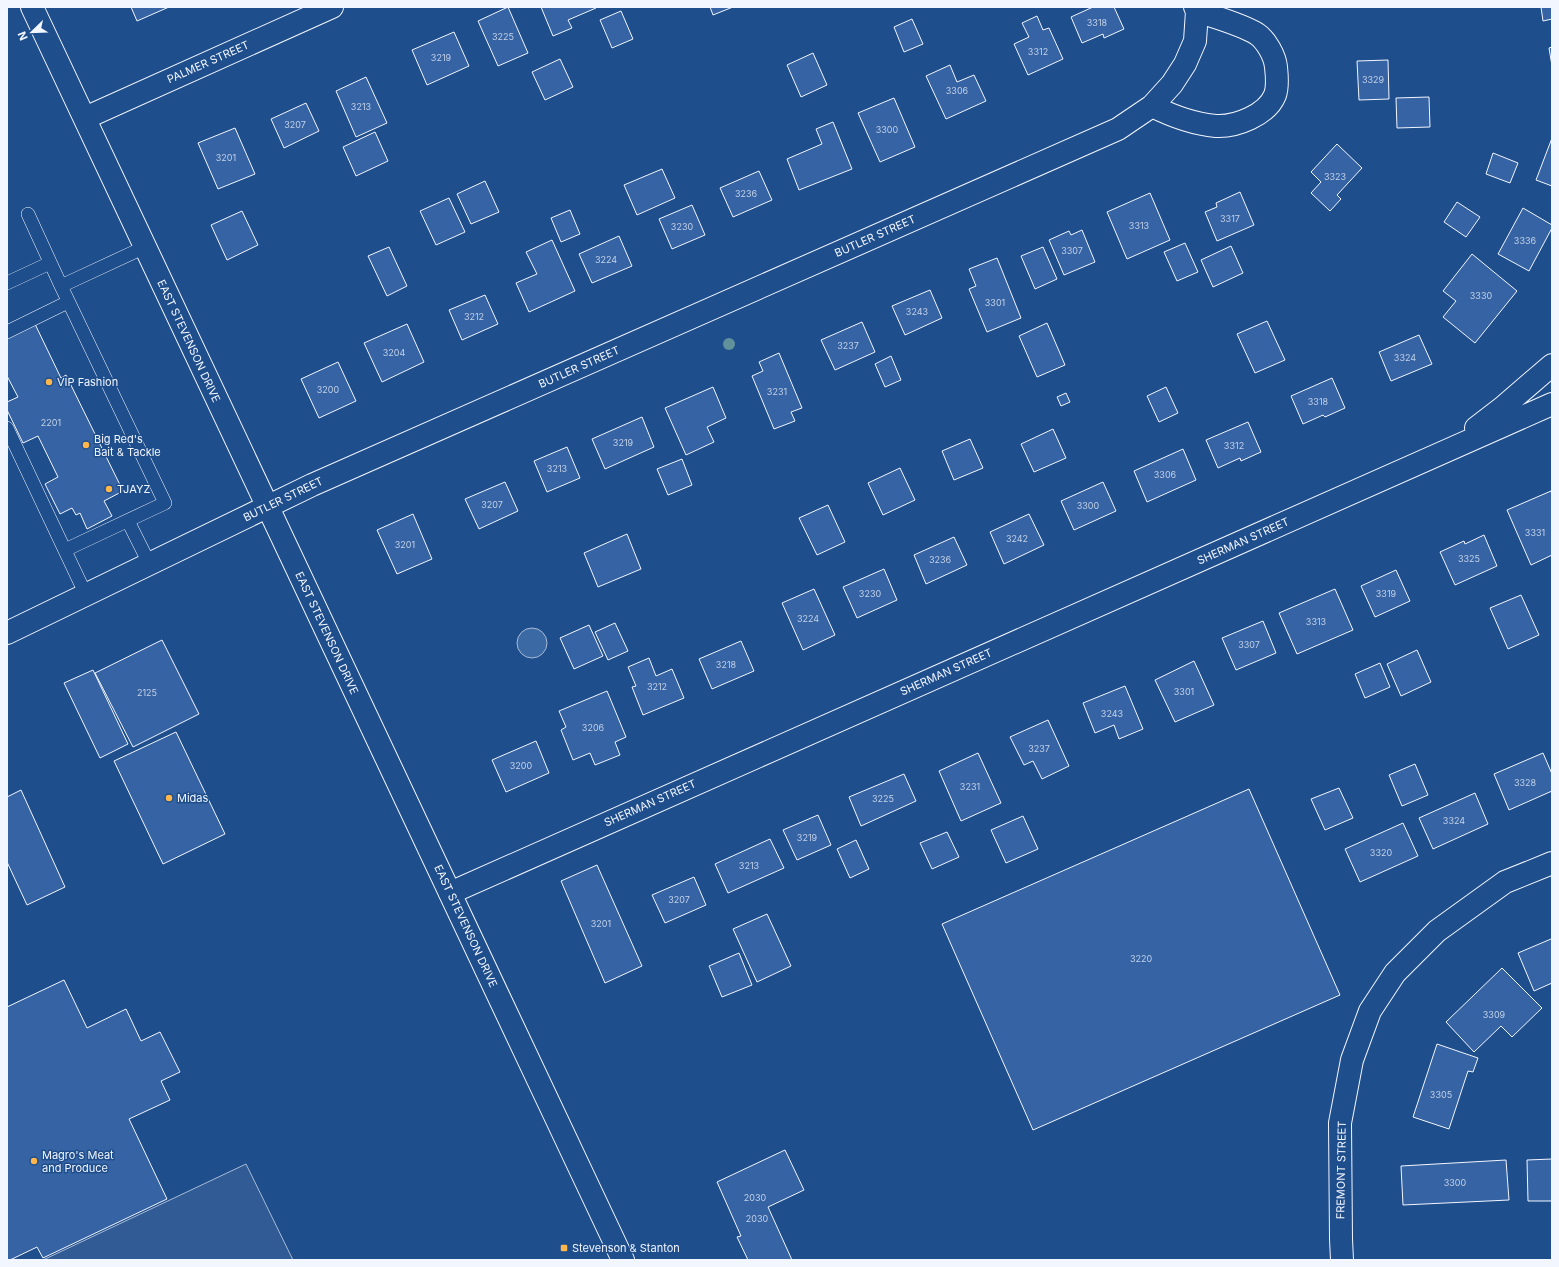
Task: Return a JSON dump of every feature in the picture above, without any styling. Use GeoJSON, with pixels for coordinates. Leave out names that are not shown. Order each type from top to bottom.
{"type":"FeatureCollection","features":[{"type":"Feature","properties":{"kind":"street","name":"EAST STEVENSON DRIVE"},"geometry":{"type":"LineString","coordinates":[[32,7],[623,1260]]}},
{"type":"Feature","properties":{"kind":"street","name":"PALMER STREET"},"geometry":{"type":"LineString","coordinates":[[85,118],[332,7]]}},
{"type":"Feature","properties":{"kind":"street","name":"BUTLER STREET"},"geometry":{"type":"LineString","coordinates":[[7,633],[312,485],[1118,129],[1152,106],[1172,84],[1185,64],[1195,41],[1196,9],[1257,34],[1266,43],[1276,63],[1277,81],[1275,95],[1261,113],[1241,122],[1217,126],[1194,122],[1171,116],[1152,106]]}},
{"type":"Feature","properties":{"kind":"street","name":"SHERMAN STREET"},"geometry":{"type":"LineString","coordinates":[[1443,452],[1502,408],[1552,365]]}},
{"type":"Feature","properties":{"kind":"street","name":"SHERMAN STREET"},"geometry":{"type":"LineString","coordinates":[[450,893],[1552,404]]}},
{"type":"Feature","properties":{"kind":"street","name":"FREMONT STREET"},"geometry":{"type":"LineString","coordinates":[[1342,1260],[1340,1239],[1340,1123],[1352,1060],[1370,1011],[1395,973],[1437,932],[1505,882],[1552,863]]}},
{"type":"Feature","properties":{"kind":"lane"},"geometry":{"type":"LineString","coordinates":[[28,214],[68,302],[165,503],[65,550]]}},
{"type":"Feature","properties":{"kind":"lane"},"geometry":{"type":"LineString","coordinates":[[61,286],[145,247]]}},
{"type":"Feature","properties":{"kind":"lane"},"geometry":{"type":"LineString","coordinates":[[7,283],[50,263]]}},
{"type":"Feature","properties":{"kind":"lane"},"geometry":{"type":"LineString","coordinates":[[7,332],[68,302]]}},
{"type":"Feature","properties":{"kind":"lane"},"geometry":{"type":"LineString","coordinates":[[7,428],[86,595]]}},
{"type":"Feature","properties":{"kind":"lane"},"geometry":{"type":"LineString","coordinates":[[128,521],[149,563]]}},
{"type":"Feature","properties":{"kind":"shaded area"},"geometry":{"type":"Polygon","coordinates":[[[532,628],[543,632],[547,643],[543,654],[532,658],[521,654],[517,643],[521,632],[532,628]]]}},
{"type":"Feature","properties":{"kind":"shaded area"},"geometry":{"type":"Polygon","coordinates":[[[246,1164],[293,1260],[43,1260],[246,1164]]]}},
{"type":"Feature","properties":{"kind":"building"},"geometry":{"type":"Polygon","coordinates":[[[131,7],[169,7],[137,21],[131,7]]]}},
{"type":"Feature","properties":{"kind":"building"},"geometry":{"type":"Polygon","coordinates":[[[508,7],[528,53],[498,66],[478,21],[508,7]]]}},
{"type":"Feature","properties":{"kind":"building"},"geometry":{"type":"Polygon","coordinates":[[[541,7],[596,8],[568,20],[572,28],[553,36],[541,7]]]}},
{"type":"Feature","properties":{"kind":"building"},"geometry":{"type":"Polygon","coordinates":[[[710,7],[733,7],[713,15],[710,7]]]}},
{"type":"Feature","properties":{"kind":"building"},"geometry":{"type":"Polygon","coordinates":[[[1093,7],[1114,7],[1124,29],[1104,38],[1103,34],[1082,43],[1071,17],[1093,7]]]}},
{"type":"Feature","properties":{"kind":"building"},"geometry":{"type":"Polygon","coordinates":[[[1541,7],[1552,7],[1552,19],[1543,21],[1541,7]]]}},
{"type":"Feature","properties":{"kind":"building"},"geometry":{"type":"Polygon","coordinates":[[[621,11],[633,39],[612,48],[600,20],[621,11]]]}},
{"type":"Feature","properties":{"kind":"building"},"geometry":{"type":"Polygon","coordinates":[[[1037,16],[1043,30],[1049,28],[1063,59],[1028,75],[1014,44],[1029,37],[1022,23],[1037,16]]]}},
{"type":"Feature","properties":{"kind":"building"},"geometry":{"type":"Polygon","coordinates":[[[912,19],[923,44],[904,52],[894,27],[912,19]]]}},
{"type":"Feature","properties":{"kind":"building"},"geometry":{"type":"Polygon","coordinates":[[[454,32],[469,66],[427,85],[412,50],[454,32]]]}},
{"type":"Feature","properties":{"kind":"building"},"geometry":{"type":"Polygon","coordinates":[[[1552,47],[1552,66],[1549,48],[1552,47]]]}},
{"type":"Feature","properties":{"kind":"building"},"geometry":{"type":"Polygon","coordinates":[[[813,53],[827,85],[801,97],[787,65],[813,53]]]}},
{"type":"Feature","properties":{"kind":"building"},"geometry":{"type":"Polygon","coordinates":[[[560,59],[573,87],[545,100],[532,72],[560,59]]]}},
{"type":"Feature","properties":{"kind":"building"},"geometry":{"type":"Polygon","coordinates":[[[1388,60],[1389,99],[1359,100],[1357,61],[1388,60]]]}},
{"type":"Feature","properties":{"kind":"building"},"geometry":{"type":"Polygon","coordinates":[[[950,65],[957,82],[974,75],[986,101],[946,119],[926,76],[950,65]]]}},
{"type":"Feature","properties":{"kind":"building"},"geometry":{"type":"Polygon","coordinates":[[[366,77],[387,123],[356,137],[336,91],[366,77]]]}},
{"type":"Feature","properties":{"kind":"building"},"geometry":{"type":"Polygon","coordinates":[[[1429,97],[1430,127],[1397,128],[1396,98],[1429,97]]]}},
{"type":"Feature","properties":{"kind":"building"},"geometry":{"type":"Polygon","coordinates":[[[894,98],[915,147],[880,162],[858,113],[894,98]]]}},
{"type":"Feature","properties":{"kind":"building"},"geometry":{"type":"Polygon","coordinates":[[[306,103],[319,131],[284,148],[271,119],[306,103]]]}},
{"type":"Feature","properties":{"kind":"building"},"geometry":{"type":"Polygon","coordinates":[[[833,122],[852,169],[799,190],[787,159],[822,144],[816,129],[833,122]]]}},
{"type":"Feature","properties":{"kind":"building"},"geometry":{"type":"Polygon","coordinates":[[[235,128],[255,174],[218,189],[198,143],[235,128]]]}},
{"type":"Feature","properties":{"kind":"building"},"geometry":{"type":"Polygon","coordinates":[[[375,132],[388,161],[356,176],[343,147],[375,132]]]}},
{"type":"Feature","properties":{"kind":"building"},"geometry":{"type":"Polygon","coordinates":[[[1552,138],[1552,186],[1536,180],[1552,138]]]}},
{"type":"Feature","properties":{"kind":"building"},"geometry":{"type":"Polygon","coordinates":[[[1337,144],[1362,168],[1337,195],[1341,199],[1330,211],[1311,193],[1321,182],[1311,172],[1337,144]]]}},
{"type":"Feature","properties":{"kind":"building"},"geometry":{"type":"Polygon","coordinates":[[[1493,153],[1518,163],[1510,183],[1486,174],[1493,153]]]}},
{"type":"Feature","properties":{"kind":"building"},"geometry":{"type":"Polygon","coordinates":[[[662,169],[675,198],[637,215],[624,185],[662,169]]]}},
{"type":"Feature","properties":{"kind":"building"},"geometry":{"type":"Polygon","coordinates":[[[759,171],[772,200],[733,217],[720,188],[759,171]]]}},
{"type":"Feature","properties":{"kind":"building"},"geometry":{"type":"Polygon","coordinates":[[[485,181],[499,212],[471,224],[457,194],[485,181]]]}},
{"type":"Feature","properties":{"kind":"building"},"geometry":{"type":"Polygon","coordinates":[[[1240,192],[1254,225],[1217,241],[1205,212],[1217,207],[1216,203],[1240,192]]]}},
{"type":"Feature","properties":{"kind":"building"},"geometry":{"type":"Polygon","coordinates":[[[1150,193],[1170,240],[1127,259],[1107,212],[1150,193]]]}},
{"type":"Feature","properties":{"kind":"building"},"geometry":{"type":"Polygon","coordinates":[[[449,198],[465,232],[436,245],[420,211],[449,198]]]}},
{"type":"Feature","properties":{"kind":"building"},"geometry":{"type":"Polygon","coordinates":[[[1457,202],[1480,217],[1466,237],[1444,222],[1457,202]]]}},
{"type":"Feature","properties":{"kind":"building"},"geometry":{"type":"Polygon","coordinates":[[[692,205],[705,235],[672,249],[659,219],[692,205]]]}},
{"type":"Feature","properties":{"kind":"building"},"geometry":{"type":"Polygon","coordinates":[[[1523,208],[1552,225],[1552,228],[1529,271],[1498,254],[1523,208]]]}},
{"type":"Feature","properties":{"kind":"building"},"geometry":{"type":"Polygon","coordinates":[[[570,210],[580,234],[561,242],[551,218],[570,210]]]}},
{"type":"Feature","properties":{"kind":"building"},"geometry":{"type":"Polygon","coordinates":[[[242,211],[258,245],[227,260],[211,225],[242,211]]]}},
{"type":"Feature","properties":{"kind":"building"},"geometry":{"type":"Polygon","coordinates":[[[1082,230],[1095,262],[1064,275],[1049,240],[1069,231],[1071,235],[1082,230]]]}},
{"type":"Feature","properties":{"kind":"building"},"geometry":{"type":"Polygon","coordinates":[[[619,236],[632,266],[592,283],[579,254],[619,236]]]}},
{"type":"Feature","properties":{"kind":"building"},"geometry":{"type":"Polygon","coordinates":[[[552,240],[575,291],[529,312],[516,283],[537,274],[526,252],[552,240]]]}},
{"type":"Feature","properties":{"kind":"building"},"geometry":{"type":"Polygon","coordinates":[[[1185,243],[1198,272],[1177,281],[1164,252],[1185,243]]]}},
{"type":"Feature","properties":{"kind":"building"},"geometry":{"type":"Polygon","coordinates":[[[1231,246],[1243,273],[1213,287],[1201,260],[1231,246]]]}},
{"type":"Feature","properties":{"kind":"building"},"geometry":{"type":"Polygon","coordinates":[[[389,247],[407,286],[387,296],[368,256],[389,247]]]}},
{"type":"Feature","properties":{"kind":"building"},"geometry":{"type":"Polygon","coordinates":[[[1043,247],[1057,279],[1035,289],[1021,256],[1043,247]]]}},
{"type":"Feature","properties":{"kind":"building"},"geometry":{"type":"Polygon","coordinates":[[[1472,254],[1517,291],[1475,343],[1443,317],[1456,301],[1443,291],[1472,254]]]}},
{"type":"Feature","properties":{"kind":"building"},"geometry":{"type":"Polygon","coordinates":[[[997,258],[1021,318],[987,332],[969,289],[976,286],[969,269],[997,258]]]}},
{"type":"Feature","properties":{"kind":"building"},"geometry":{"type":"Polygon","coordinates":[[[930,290],[942,318],[905,335],[892,306],[930,290]]]}},
{"type":"Feature","properties":{"kind":"building"},"geometry":{"type":"Polygon","coordinates":[[[485,295],[498,324],[462,340],[449,310],[485,295]]]}},
{"type":"Feature","properties":{"kind":"building"},"geometry":{"type":"Polygon","coordinates":[[[1267,321],[1285,360],[1255,373],[1237,334],[1267,321]]]}},
{"type":"Feature","properties":{"kind":"building"},"geometry":{"type":"Polygon","coordinates":[[[34,322],[61,378],[66,375],[123,491],[104,501],[112,516],[87,529],[80,513],[76,515],[72,508],[60,514],[45,484],[58,477],[38,436],[23,443],[7,410],[7,402],[18,397],[7,376],[7,336],[34,322]]]}},
{"type":"Feature","properties":{"kind":"building"},"geometry":{"type":"Polygon","coordinates":[[[862,322],[875,352],[835,370],[821,340],[862,322]]]}},
{"type":"Feature","properties":{"kind":"building"},"geometry":{"type":"Polygon","coordinates":[[[1047,323],[1065,365],[1037,377],[1019,336],[1047,323]]]}},
{"type":"Feature","properties":{"kind":"building"},"geometry":{"type":"Polygon","coordinates":[[[407,324],[424,362],[382,382],[364,343],[407,324]]]}},
{"type":"Feature","properties":{"kind":"building"},"geometry":{"type":"Polygon","coordinates":[[[1419,335],[1432,364],[1391,381],[1379,352],[1419,335]]]}},
{"type":"Feature","properties":{"kind":"building"},"geometry":{"type":"Polygon","coordinates":[[[779,353],[802,408],[791,412],[795,421],[774,429],[752,376],[763,371],[759,362],[779,353]]]}},
{"type":"Feature","properties":{"kind":"building"},"geometry":{"type":"Polygon","coordinates":[[[891,356],[901,380],[885,387],[875,364],[891,356]]]}},
{"type":"Feature","properties":{"kind":"building"},"geometry":{"type":"Polygon","coordinates":[[[338,362],[356,401],[319,418],[301,379],[338,362]]]}},
{"type":"Feature","properties":{"kind":"building"},"geometry":{"type":"Polygon","coordinates":[[[1332,378],[1345,408],[1325,417],[1323,415],[1303,424],[1291,396],[1332,378]]]}},
{"type":"Feature","properties":{"kind":"building"},"geometry":{"type":"Polygon","coordinates":[[[713,387],[726,418],[707,427],[714,442],[686,455],[665,408],[713,387]]]}},
{"type":"Feature","properties":{"kind":"building"},"geometry":{"type":"Polygon","coordinates":[[[1166,387],[1178,413],[1159,422],[1147,396],[1166,387]]]}},
{"type":"Feature","properties":{"kind":"building"},"geometry":{"type":"Polygon","coordinates":[[[1066,393],[1070,402],[1061,406],[1057,397],[1066,393]]]}},
{"type":"Feature","properties":{"kind":"building"},"geometry":{"type":"Polygon","coordinates":[[[642,417],[654,447],[605,469],[592,439],[642,417]]]}},
{"type":"Feature","properties":{"kind":"building"},"geometry":{"type":"Polygon","coordinates":[[[1248,422],[1261,452],[1241,461],[1240,458],[1218,468],[1206,440],[1248,422]]]}},
{"type":"Feature","properties":{"kind":"building"},"geometry":{"type":"Polygon","coordinates":[[[1053,429],[1066,458],[1034,472],[1021,444],[1053,429]]]}},
{"type":"Feature","properties":{"kind":"building"},"geometry":{"type":"Polygon","coordinates":[[[970,439],[983,468],[954,480],[942,451],[970,439]]]}},
{"type":"Feature","properties":{"kind":"building"},"geometry":{"type":"Polygon","coordinates":[[[567,447],[580,478],[547,492],[534,461],[567,447]]]}},
{"type":"Feature","properties":{"kind":"building"},"geometry":{"type":"Polygon","coordinates":[[[1183,449],[1196,480],[1147,502],[1134,471],[1183,449]]]}},
{"type":"Feature","properties":{"kind":"building"},"geometry":{"type":"Polygon","coordinates":[[[682,459],[692,485],[668,495],[657,469],[682,459]]]}},
{"type":"Feature","properties":{"kind":"building"},"geometry":{"type":"Polygon","coordinates":[[[900,468],[915,500],[883,515],[868,483],[900,468]]]}},
{"type":"Feature","properties":{"kind":"building"},"geometry":{"type":"Polygon","coordinates":[[[505,482],[518,511],[479,529],[465,499],[505,482]]]}},
{"type":"Feature","properties":{"kind":"building"},"geometry":{"type":"Polygon","coordinates":[[[1103,482],[1116,511],[1074,530],[1061,501],[1103,482]]]}},
{"type":"Feature","properties":{"kind":"building"},"geometry":{"type":"Polygon","coordinates":[[[1551,491],[1552,555],[1531,565],[1507,510],[1551,491]]]}},
{"type":"Feature","properties":{"kind":"building"},"geometry":{"type":"Polygon","coordinates":[[[828,505],[845,542],[817,555],[799,518],[828,505]]]}},
{"type":"Feature","properties":{"kind":"building"},"geometry":{"type":"Polygon","coordinates":[[[413,514],[432,559],[397,574],[377,530],[413,514]]]}},
{"type":"Feature","properties":{"kind":"building"},"geometry":{"type":"Polygon","coordinates":[[[1029,514],[1044,545],[1004,564],[990,532],[1029,514]]]}},
{"type":"Feature","properties":{"kind":"building"},"geometry":{"type":"Polygon","coordinates":[[[627,534],[641,569],[598,587],[584,553],[627,534]]]}},
{"type":"Feature","properties":{"kind":"building"},"geometry":{"type":"Polygon","coordinates":[[[1484,535],[1497,566],[1455,585],[1440,552],[1464,541],[1465,544],[1484,535]]]}},
{"type":"Feature","properties":{"kind":"building"},"geometry":{"type":"Polygon","coordinates":[[[954,537],[967,565],[926,584],[914,555],[954,537]]]}},
{"type":"Feature","properties":{"kind":"building"},"geometry":{"type":"Polygon","coordinates":[[[884,569],[897,600],[857,618],[843,587],[884,569]]]}},
{"type":"Feature","properties":{"kind":"building"},"geometry":{"type":"Polygon","coordinates":[[[1396,570],[1410,601],[1375,617],[1361,586],[1396,570]]]}},
{"type":"Feature","properties":{"kind":"building"},"geometry":{"type":"Polygon","coordinates":[[[814,589],[835,635],[803,650],[782,603],[814,589]]]}},
{"type":"Feature","properties":{"kind":"building"},"geometry":{"type":"Polygon","coordinates":[[[1335,589],[1353,630],[1297,654],[1279,613],[1335,589]]]}},
{"type":"Feature","properties":{"kind":"building"},"geometry":{"type":"Polygon","coordinates":[[[1521,595],[1539,635],[1508,649],[1490,608],[1521,595]]]}},
{"type":"Feature","properties":{"kind":"building"},"geometry":{"type":"Polygon","coordinates":[[[1263,621],[1276,653],[1236,670],[1222,638],[1263,621]]]}},
{"type":"Feature","properties":{"kind":"building"},"geometry":{"type":"Polygon","coordinates":[[[615,623],[628,651],[608,660],[595,632],[615,623]]]}},
{"type":"Feature","properties":{"kind":"building"},"geometry":{"type":"Polygon","coordinates":[[[589,625],[603,656],[574,669],[560,638],[589,625]]]}},
{"type":"Feature","properties":{"kind":"building"},"geometry":{"type":"Polygon","coordinates":[[[162,640],[199,714],[133,747],[95,673],[162,640]]]}},
{"type":"Feature","properties":{"kind":"building"},"geometry":{"type":"Polygon","coordinates":[[[741,641],[754,671],[712,689],[699,659],[741,641]]]}},
{"type":"Feature","properties":{"kind":"building"},"geometry":{"type":"Polygon","coordinates":[[[1417,650],[1431,682],[1401,696],[1387,664],[1417,650]]]}},
{"type":"Feature","properties":{"kind":"building"},"geometry":{"type":"Polygon","coordinates":[[[649,658],[656,676],[672,669],[684,698],[643,715],[632,687],[636,686],[628,667],[649,658]]]}},
{"type":"Feature","properties":{"kind":"building"},"geometry":{"type":"Polygon","coordinates":[[[1194,661],[1214,705],[1175,722],[1155,680],[1194,661]]]}},
{"type":"Feature","properties":{"kind":"building"},"geometry":{"type":"Polygon","coordinates":[[[1380,663],[1390,687],[1365,698],[1355,674],[1380,663]]]}},
{"type":"Feature","properties":{"kind":"building"},"geometry":{"type":"Polygon","coordinates":[[[93,670],[128,744],[100,758],[64,683],[93,670]]]}},
{"type":"Feature","properties":{"kind":"building"},"geometry":{"type":"Polygon","coordinates":[[[1125,686],[1143,729],[1119,739],[1114,725],[1095,733],[1083,703],[1125,686]]]}},
{"type":"Feature","properties":{"kind":"building"},"geometry":{"type":"Polygon","coordinates":[[[607,691],[626,737],[615,742],[620,755],[595,765],[590,753],[573,760],[561,730],[566,727],[559,711],[607,691]]]}},
{"type":"Feature","properties":{"kind":"building"},"geometry":{"type":"Polygon","coordinates":[[[1048,720],[1069,766],[1042,779],[1033,761],[1024,765],[1010,737],[1048,720]]]}},
{"type":"Feature","properties":{"kind":"building"},"geometry":{"type":"Polygon","coordinates":[[[176,732],[225,834],[163,864],[114,761],[176,732]]]}},
{"type":"Feature","properties":{"kind":"building"},"geometry":{"type":"Polygon","coordinates":[[[536,741],[549,773],[506,792],[492,760],[536,741]]]}},
{"type":"Feature","properties":{"kind":"building"},"geometry":{"type":"Polygon","coordinates":[[[978,753],[1001,803],[961,821],[939,771],[978,753]]]}},
{"type":"Feature","properties":{"kind":"building"},"geometry":{"type":"Polygon","coordinates":[[[1543,753],[1552,774],[1552,791],[1509,810],[1494,774],[1543,753]]]}},
{"type":"Feature","properties":{"kind":"building"},"geometry":{"type":"Polygon","coordinates":[[[1415,764],[1428,795],[1402,806],[1389,775],[1415,764]]]}},
{"type":"Feature","properties":{"kind":"building"},"geometry":{"type":"Polygon","coordinates":[[[904,774],[916,801],[861,826],[849,797],[904,774]]]}},
{"type":"Feature","properties":{"kind":"building"},"geometry":{"type":"Polygon","coordinates":[[[1339,788],[1353,818],[1325,830],[1311,799],[1339,788]]]}},
{"type":"Feature","properties":{"kind":"building"},"geometry":{"type":"Polygon","coordinates":[[[1249,789],[1340,995],[1033,1130],[942,924],[1249,789]]]}},
{"type":"Feature","properties":{"kind":"building"},"geometry":{"type":"Polygon","coordinates":[[[21,790],[65,887],[27,905],[7,862],[7,797],[21,790]]]}},
{"type":"Feature","properties":{"kind":"building"},"geometry":{"type":"Polygon","coordinates":[[[1475,793],[1488,824],[1433,849],[1419,818],[1475,793]]]}},
{"type":"Feature","properties":{"kind":"building"},"geometry":{"type":"Polygon","coordinates":[[[818,815],[831,845],[797,860],[783,830],[818,815]]]}},
{"type":"Feature","properties":{"kind":"building"},"geometry":{"type":"Polygon","coordinates":[[[1023,816],[1038,849],[1006,863],[991,830],[1023,816]]]}},
{"type":"Feature","properties":{"kind":"building"},"geometry":{"type":"Polygon","coordinates":[[[1403,823],[1418,856],[1360,882],[1345,849],[1403,823]]]}},
{"type":"Feature","properties":{"kind":"building"},"geometry":{"type":"Polygon","coordinates":[[[947,832],[959,857],[932,869],[920,843],[947,832]]]}},
{"type":"Feature","properties":{"kind":"building"},"geometry":{"type":"Polygon","coordinates":[[[770,839],[784,868],[728,893],[715,864],[770,839]]]}},
{"type":"Feature","properties":{"kind":"building"},"geometry":{"type":"Polygon","coordinates":[[[856,840],[869,869],[850,878],[837,849],[856,840]]]}},
{"type":"Feature","properties":{"kind":"building"},"geometry":{"type":"Polygon","coordinates":[[[597,865],[642,966],[605,983],[561,881],[597,865]]]}},
{"type":"Feature","properties":{"kind":"building"},"geometry":{"type":"Polygon","coordinates":[[[694,877],[706,905],[665,923],[652,895],[694,877]]]}},
{"type":"Feature","properties":{"kind":"building"},"geometry":{"type":"Polygon","coordinates":[[[767,914],[791,966],[757,982],[733,929],[767,914]]]}},
{"type":"Feature","properties":{"kind":"building"},"geometry":{"type":"Polygon","coordinates":[[[1551,939],[1552,983],[1534,991],[1518,953],[1551,939]]]}},
{"type":"Feature","properties":{"kind":"building"},"geometry":{"type":"Polygon","coordinates":[[[739,953],[752,985],[722,997],[709,966],[739,953]]]}},
{"type":"Feature","properties":{"kind":"building"},"geometry":{"type":"Polygon","coordinates":[[[1502,968],[1542,1008],[1512,1037],[1501,1026],[1474,1052],[1446,1022],[1502,968]]]}},
{"type":"Feature","properties":{"kind":"building"},"geometry":{"type":"Polygon","coordinates":[[[64,980],[87,1028],[126,1009],[141,1041],[160,1032],[180,1072],[161,1081],[170,1100],[129,1119],[167,1199],[43,1258],[37,1247],[7,1260],[7,1007],[64,980]]]}},
{"type":"Feature","properties":{"kind":"building"},"geometry":{"type":"Polygon","coordinates":[[[1437,1044],[1478,1058],[1473,1072],[1468,1071],[1449,1129],[1413,1117],[1437,1044]]]}},
{"type":"Feature","properties":{"kind":"building"},"geometry":{"type":"Polygon","coordinates":[[[785,1150],[804,1190],[768,1207],[792,1260],[748,1260],[737,1237],[741,1236],[717,1182],[785,1150]]]}},
{"type":"Feature","properties":{"kind":"building"},"geometry":{"type":"Polygon","coordinates":[[[1552,1159],[1552,1201],[1528,1201],[1527,1160],[1552,1159]]]}},
{"type":"Feature","properties":{"kind":"building"},"geometry":{"type":"Polygon","coordinates":[[[1506,1160],[1509,1200],[1403,1205],[1401,1166],[1506,1160]]]}},
{"type":"Feature","properties":{"kind":"place","name":"VIP Fashion"},"geometry":{"type":"Point","coordinates":[49,382]}},
{"type":"Feature","properties":{"kind":"place","name":"Big Red's Bait & Tackle"},"geometry":{"type":"Point","coordinates":[86,445]}},
{"type":"Feature","properties":{"kind":"place","name":"TJAYZ"},"geometry":{"type":"Point","coordinates":[109,489]}},
{"type":"Feature","properties":{"kind":"place","name":"Midas"},"geometry":{"type":"Point","coordinates":[169,798]}},
{"type":"Feature","properties":{"kind":"place","name":"Magro's Meat and Produce"},"geometry":{"type":"Point","coordinates":[34,1161]}},
{"type":"Feature","properties":{"kind":"place","name":"Stevenson & Stanton"},"geometry":{"type":"Point","coordinates":[564,1248]}}]}
